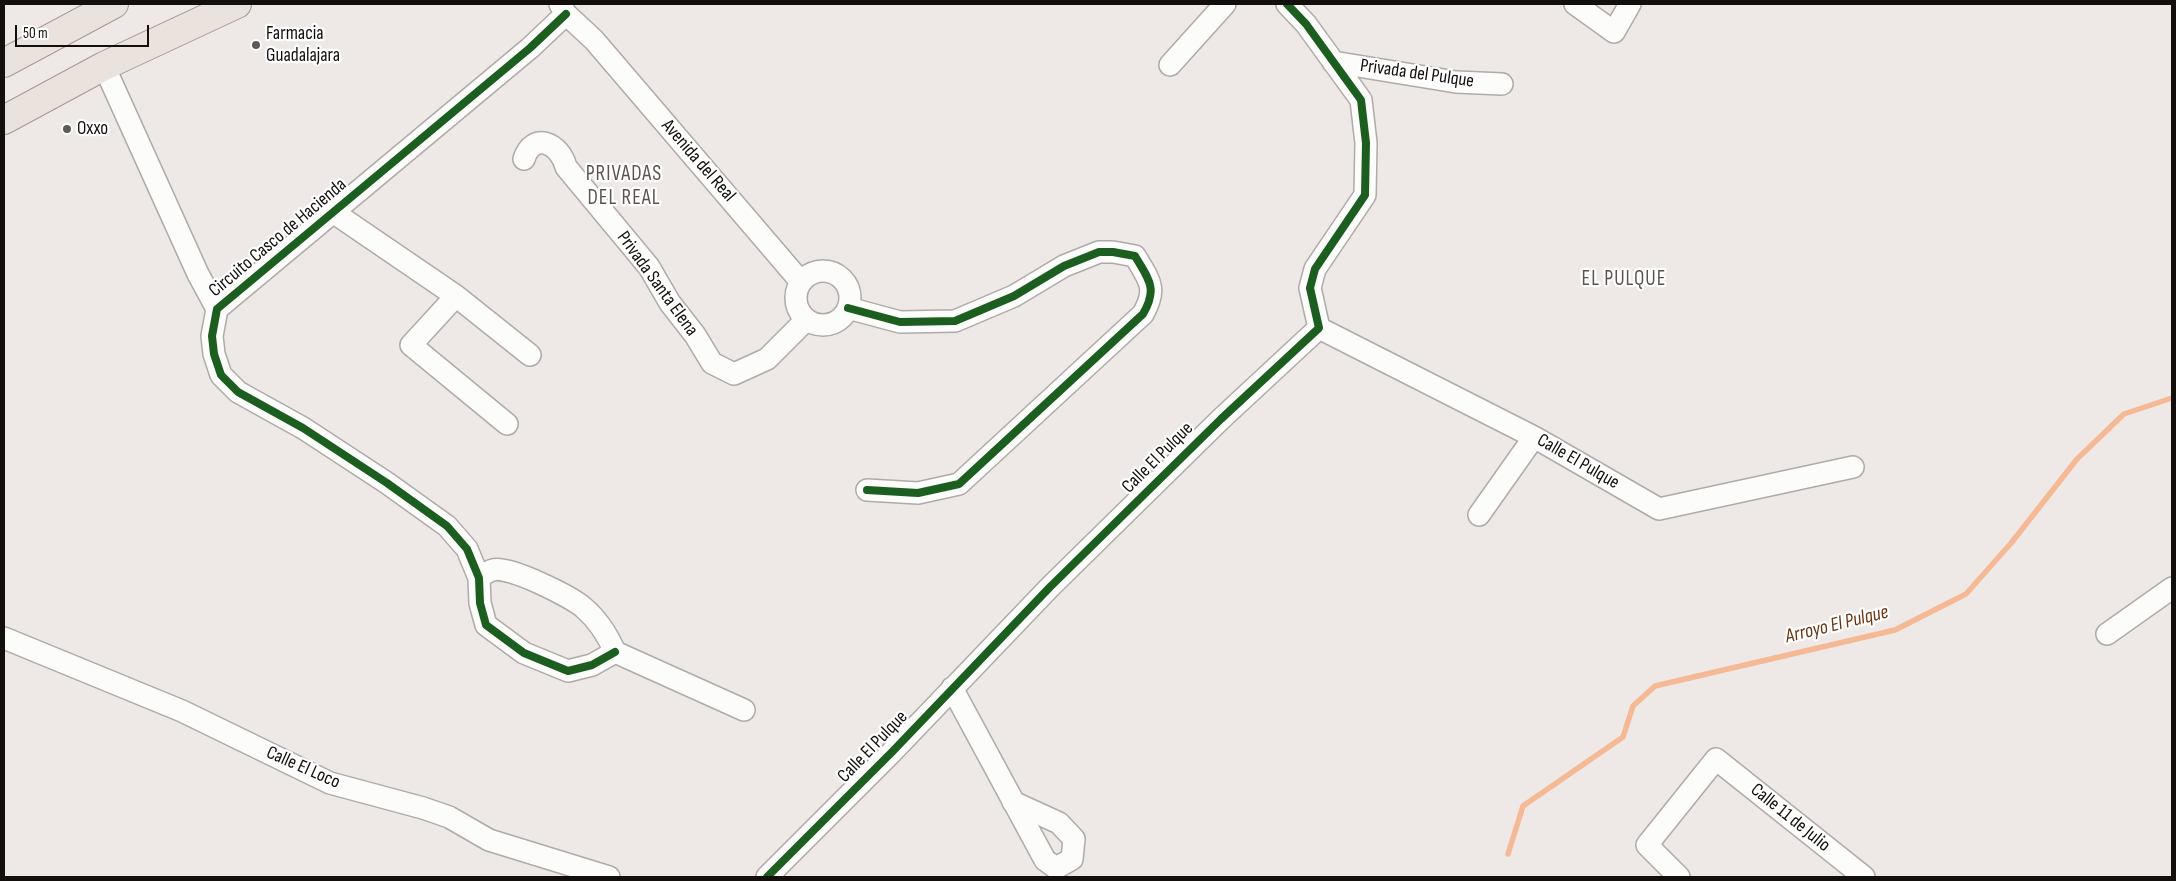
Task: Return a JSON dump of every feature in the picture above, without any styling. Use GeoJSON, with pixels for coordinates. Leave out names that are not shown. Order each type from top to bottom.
{"type":"FeatureCollection","features":[{"type":"Feature","properties":{"kind":"main road"},"geometry":{"type":"LineString","coordinates":[[4,63],[114,4]]}},
{"type":"Feature","properties":{"kind":"main road"},"geometry":{"type":"LineString","coordinates":[[4,120],[193,16],[237,4]]}},
{"type":"Feature","properties":{"kind":"street"},"geometry":{"type":"LineString","coordinates":[[1170,65],[1225,4]]}},
{"type":"Feature","properties":{"kind":"street"},"geometry":{"type":"LineString","coordinates":[[1287,4],[1309,14],[1333,62],[1361,100],[1366,143],[1365,195],[1315,269],[1310,288],[1318,328]]}},
{"type":"Feature","properties":{"kind":"street"},"geometry":{"type":"LineString","coordinates":[[1575,4],[1614,32],[1630,4]]}},
{"type":"Feature","properties":{"kind":"street","name":"Avenida del Real"},"geometry":{"type":"LineString","coordinates":[[563,9],[594,40],[801,282]]}},
{"type":"Feature","properties":{"kind":"street","name":"Circuito Casco de Hacienda"},"geometry":{"type":"LineString","coordinates":[[479,578],[466,549],[446,526],[304,428],[238,392],[221,375],[214,354],[212,336],[216,309],[530,48],[563,9]]}},
{"type":"Feature","properties":{"kind":"street","name":"Privada del Pulque"},"geometry":{"type":"LineString","coordinates":[[1333,62],[1456,82],[1502,84]]}},
{"type":"Feature","properties":{"kind":"street"},"geometry":{"type":"LineString","coordinates":[[104,66],[198,274],[216,309]]}},
{"type":"Feature","properties":{"kind":"street","name":"Privada Santa Elena"},"geometry":{"type":"LineString","coordinates":[[524,159],[526,150],[537,143],[549,144],[558,149],[564,158],[566,167],[649,267],[670,302],[695,335],[712,363],[734,374],[767,359],[806,320]]}},
{"type":"Feature","properties":{"kind":"street"},"geometry":{"type":"LineString","coordinates":[[333,212],[456,296],[530,355]]}},
{"type":"Feature","properties":{"kind":"street"},"geometry":{"type":"LineString","coordinates":[[848,308],[900,322],[955,321],[1014,296],[1064,266],[1100,252],[1135,256],[1152,285],[1150,300],[1143,314],[960,484],[918,493],[867,490]]}},
{"type":"Feature","properties":{"kind":"street"},"geometry":{"type":"LineString","coordinates":[[813,272],[828,272],[842,279],[849,292],[848,308],[842,318],[830,325],[818,325],[806,320],[798,309],[796,295],[801,282],[813,272]]}},
{"type":"Feature","properties":{"kind":"street"},"geometry":{"type":"LineString","coordinates":[[456,296],[411,345],[507,424]]}},
{"type":"Feature","properties":{"kind":"street","name":"Calle El Pulque"},"geometry":{"type":"LineString","coordinates":[[767,877],[1050,587],[1206,433],[1318,328],[1534,437],[1658,509],[1853,467]]}},
{"type":"Feature","properties":{"kind":"street"},"geometry":{"type":"LineString","coordinates":[[1479,514],[1534,437]]}},
{"type":"Feature","properties":{"kind":"street"},"geometry":{"type":"LineString","coordinates":[[615,652],[592,665],[568,671],[524,653],[486,625],[480,603],[479,578],[494,569],[510,570],[542,584],[584,607],[607,634],[615,652],[744,710]]}},
{"type":"Feature","properties":{"kind":"street"},"geometry":{"type":"LineString","coordinates":[[2107,634],[2172,588]]}},
{"type":"Feature","properties":{"kind":"street","name":"Calle El Loco"},"geometry":{"type":"LineString","coordinates":[[4,638],[182,711],[330,783],[423,808],[449,817],[489,840],[609,877]]}},
{"type":"Feature","properties":{"kind":"street"},"geometry":{"type":"LineString","coordinates":[[952,688],[1013,802]]}},
{"type":"Feature","properties":{"kind":"street","name":"Calle 11 de Julio"},"geometry":{"type":"LineString","coordinates":[[1679,877],[1647,845],[1716,759],[1864,877]]}},
{"type":"Feature","properties":{"kind":"waterway","name":"Arroyo El Pulque"},"geometry":{"type":"LineString","coordinates":[[1508,854],[1523,806],[1623,737],[1633,706],[1655,686],[1895,630],[1966,594],[2012,542],[2077,459],[2124,414],[2172,398]]}},
{"type":"Feature","properties":{"kind":"cycle path"},"geometry":{"type":"LineString","coordinates":[[767,877],[892,752],[1050,587],[1221,419],[1319,328],[1310,288],[1315,269],[1365,195],[1366,143],[1361,100],[1306,24],[1287,4]]}},
{"type":"Feature","properties":{"kind":"cycle path"},"geometry":{"type":"LineString","coordinates":[[566,14],[530,48],[217,309],[212,336],[214,354],[221,375],[238,392],[303,428],[387,483],[447,526],[467,549],[479,578],[480,603],[486,625],[524,653],[568,671],[592,665],[615,652]]}},
{"type":"Feature","properties":{"kind":"cycle path"},"geometry":{"type":"LineString","coordinates":[[848,308],[900,322],[955,321],[1014,296],[1064,266],[1099,252],[1113,252],[1135,256],[1148,278],[1151,291],[1148,305],[1143,314],[959,484],[918,493],[867,490]]}},
{"type":"Feature","properties":{"kind":"place","name":"Farmacia Guadalajara"},"geometry":{"type":"Point","coordinates":[256,45]}},
{"type":"Feature","properties":{"kind":"place","name":"Oxxo"},"geometry":{"type":"Point","coordinates":[67,129]}},
{"type":"Feature","properties":{"kind":"district","name":"PRIVADAS DEL REAL"},"geometry":{"type":"Point","coordinates":[624,187]}},
{"type":"Feature","properties":{"kind":"district","name":"EL PULQUE"},"geometry":{"type":"Point","coordinates":[1624,280]}}]}
